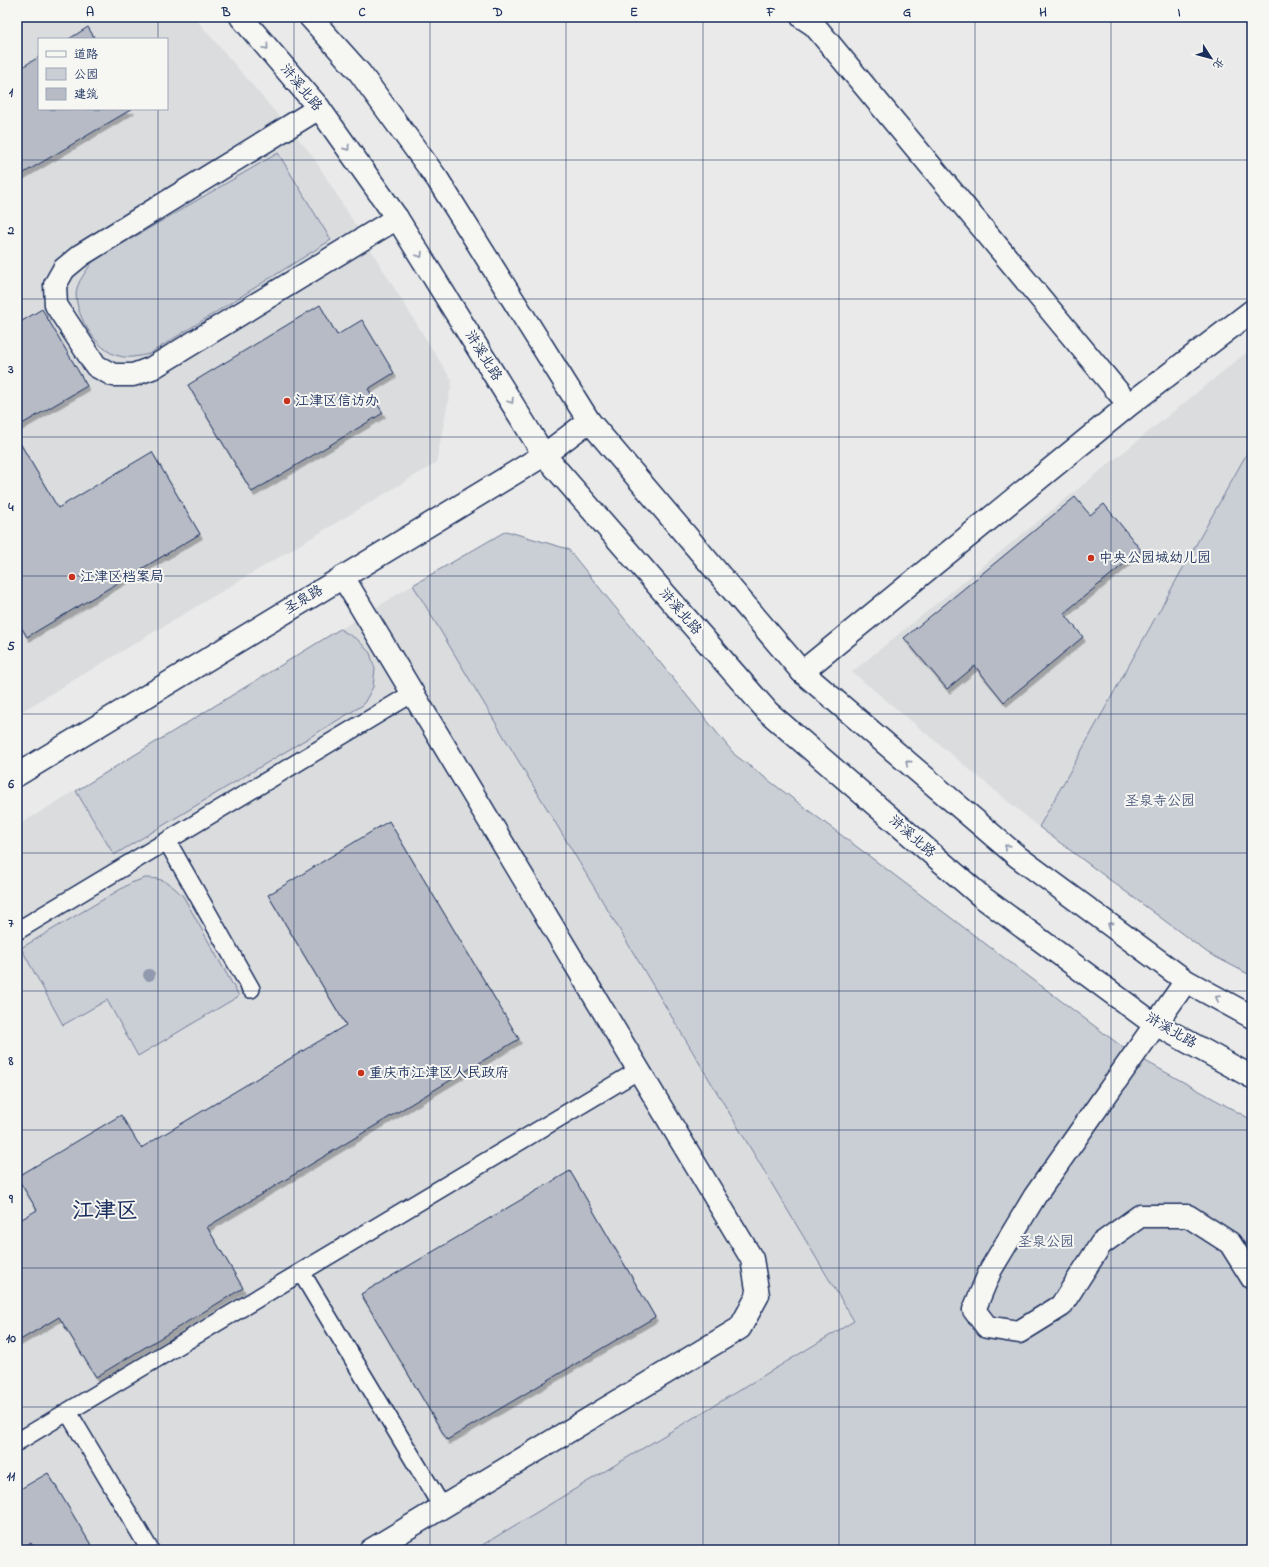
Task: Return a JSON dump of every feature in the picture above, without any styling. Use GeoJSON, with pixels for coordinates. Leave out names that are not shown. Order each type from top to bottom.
{"type":"FeatureCollection","features":[{"type":"Feature","properties":{"kind":"street","name":"浒溪北路"},"geometry":{"type":"LineString","coordinates":[[240,17],[319,108],[397,218],[544,454],[768,712],[982,897],[1156,1024],[1252,1077]]}},
{"type":"Feature","properties":{"kind":"street"},"geometry":{"type":"LineString","coordinates":[[310,17],[360,73],[438,180],[589,421],[802,672],[1018,857],[1186,982],[1252,1017]]}},
{"type":"Feature","properties":{"kind":"street"},"geometry":{"type":"LineString","coordinates":[[802,17],[814,25],[1129,405]]}},
{"type":"Feature","properties":{"kind":"street"},"geometry":{"type":"LineString","coordinates":[[319,108],[80,255],[64,269],[55,285],[56,305],[96,366],[113,375],[133,375],[152,368],[397,218]]}},
{"type":"Feature","properties":{"kind":"street"},"geometry":{"type":"LineString","coordinates":[[802,672],[1129,405],[1252,311]]}},
{"type":"Feature","properties":{"kind":"street","name":"圣泉路"},"geometry":{"type":"LineString","coordinates":[[17,775],[544,454],[589,421]]}},
{"type":"Feature","properties":{"kind":"street"},"geometry":{"type":"LineString","coordinates":[[343,577],[752,1260],[758,1295],[740,1328],[371,1550]]}},
{"type":"Feature","properties":{"kind":"street"},"geometry":{"type":"LineString","coordinates":[[1186,982],[1035,1196],[991,1268],[974,1310],[987,1327],[1019,1332],[1061,1306],[1101,1244],[1140,1216],[1188,1216],[1230,1243],[1252,1278]]}},
{"type":"Feature","properties":{"kind":"lane"},"geometry":{"type":"LineString","coordinates":[[17,931],[413,693]]}},
{"type":"Feature","properties":{"kind":"lane"},"geometry":{"type":"LineString","coordinates":[[167,841],[251,989]]}},
{"type":"Feature","properties":{"kind":"lane"},"geometry":{"type":"LineString","coordinates":[[17,1442],[639,1070]]}},
{"type":"Feature","properties":{"kind":"lane"},"geometry":{"type":"LineString","coordinates":[[301,1272],[442,1507]]}},
{"type":"Feature","properties":{"kind":"lane"},"geometry":{"type":"LineString","coordinates":[[68,1412],[150,1550]]}},
{"type":"Feature","properties":{"kind":"shaded area"},"geometry":{"type":"Polygon","coordinates":[[[17,17],[194,17],[312,155],[452,381],[436,463],[17,714],[17,17]]]}},
{"type":"Feature","properties":{"kind":"shaded area","name":"中央公园城幼儿园"},"geometry":{"type":"Polygon","coordinates":[[[1252,348],[1252,444],[1039,827],[852,672],[1252,348]]]}},
{"type":"Feature","properties":{"kind":"shaded area","name":"重庆市江津区人民政府"},"geometry":{"type":"Polygon","coordinates":[[[413,585],[854,1321],[474,1550],[17,1550],[17,826],[413,585]]]}},
{"type":"Feature","properties":{"kind":"green space"},"geometry":{"type":"Polygon","coordinates":[[[278,153],[331,240],[149,354],[134,357],[123,357],[111,353],[102,347],[94,339],[82,318],[76,297],[78,284],[93,261],[278,153]]]}},
{"type":"Feature","properties":{"kind":"green space","name":"圣泉寺公园"},"geometry":{"type":"Polygon","coordinates":[[[1252,444],[1252,976],[1208,953],[1039,827],[1252,444]]]}},
{"type":"Feature","properties":{"kind":"green space","name":"圣泉公园"},"geometry":{"type":"Polygon","coordinates":[[[506,531],[568,549],[735,755],[1129,1052],[1252,1120],[1252,1550],[474,1550],[854,1321],[413,585],[506,531]]]}},
{"type":"Feature","properties":{"kind":"green space"},"geometry":{"type":"Polygon","coordinates":[[[340,629],[358,640],[370,653],[375,669],[373,687],[363,705],[114,855],[76,791],[340,629]]]}},
{"type":"Feature","properties":{"kind":"green space"},"geometry":{"type":"Polygon","coordinates":[[[145,878],[162,880],[183,896],[239,996],[138,1056],[107,1000],[63,1025],[21,948],[131,883],[145,878]]]}},
{"type":"Feature","properties":{"kind":"building"},"geometry":{"type":"Polygon","coordinates":[[[88,27],[94,38],[71,38],[88,27]]]}},
{"type":"Feature","properties":{"kind":"building"},"geometry":{"type":"Polygon","coordinates":[[[38,58],[38,110],[130,110],[17,177],[17,70],[38,58]]]}},
{"type":"Feature","properties":{"kind":"building","name":"江津区信访办"},"geometry":{"type":"Polygon","coordinates":[[[320,305],[337,335],[362,320],[394,373],[368,389],[383,413],[252,492],[188,385],[320,305]]]}},
{"type":"Feature","properties":{"kind":"building"},"geometry":{"type":"Polygon","coordinates":[[[42,309],[87,386],[17,427],[17,324],[42,309]]]}},
{"type":"Feature","properties":{"kind":"building","name":"江津区档案局"},"geometry":{"type":"Polygon","coordinates":[[[17,438],[58,508],[152,452],[200,534],[27,637],[17,620],[17,438]]]}},
{"type":"Feature","properties":{"kind":"building"},"geometry":{"type":"Polygon","coordinates":[[[1075,497],[1090,515],[1104,504],[1141,550],[1064,613],[1083,637],[1004,702],[975,666],[947,689],[904,638],[1075,497]]]}},
{"type":"Feature","properties":{"kind":"building"},"geometry":{"type":"Polygon","coordinates":[[[389,821],[519,1039],[207,1227],[243,1288],[96,1377],[59,1317],[17,1342],[17,1222],[37,1210],[17,1177],[121,1115],[141,1148],[346,1025],[268,895],[389,821]]]}},
{"type":"Feature","properties":{"kind":"building"},"geometry":{"type":"Polygon","coordinates":[[[570,1171],[655,1317],[447,1440],[361,1294],[570,1171]]]}},
{"type":"Feature","properties":{"kind":"building"},"geometry":{"type":"Polygon","coordinates":[[[48,1473],[94,1550],[35,1550],[31,1543],[20,1550],[17,1550],[17,1491],[48,1473]]]}},
{"type":"Feature","properties":{"kind":"place","name":"江津区信访办"},"geometry":{"type":"Point","coordinates":[287,401]}},
{"type":"Feature","properties":{"kind":"place","name":"中央公园城幼儿园"},"geometry":{"type":"Point","coordinates":[1091,558]}},
{"type":"Feature","properties":{"kind":"place","name":"江津区档案局"},"geometry":{"type":"Point","coordinates":[72,577]}},
{"type":"Feature","properties":{"kind":"place","name":"重庆市江津区人民政府"},"geometry":{"type":"Point","coordinates":[361,1073]}},
{"type":"Feature","properties":{"kind":"district","name":"江津区"},"geometry":{"type":"Point","coordinates":[105,1212]}}]}
